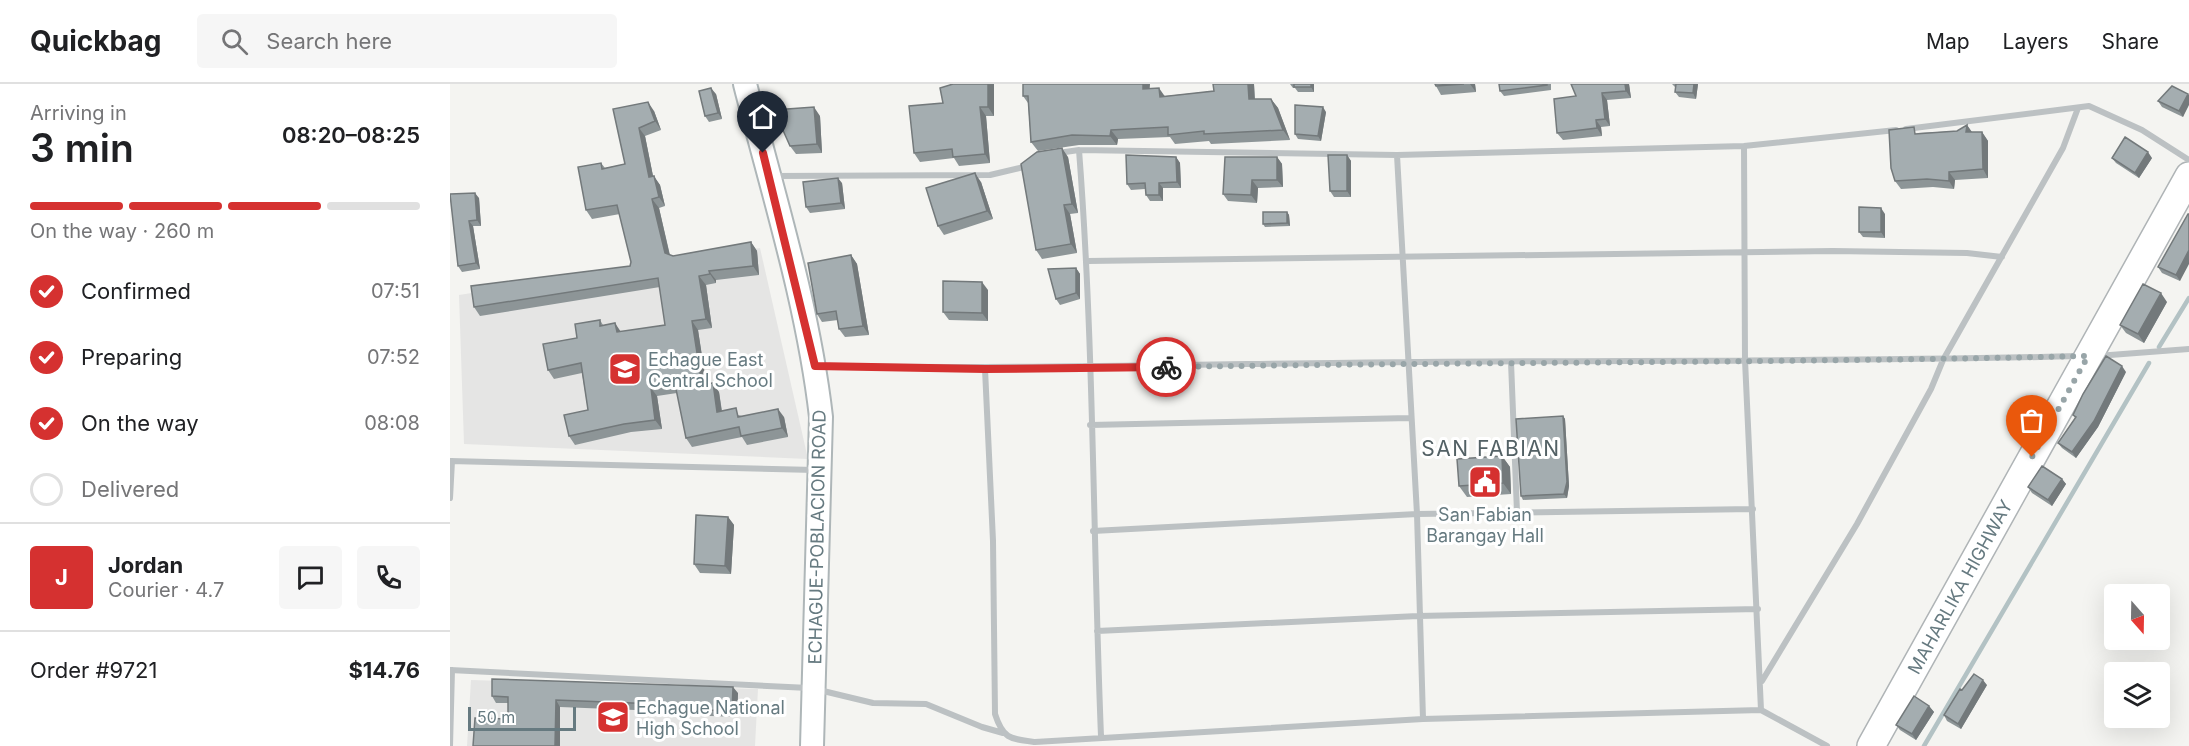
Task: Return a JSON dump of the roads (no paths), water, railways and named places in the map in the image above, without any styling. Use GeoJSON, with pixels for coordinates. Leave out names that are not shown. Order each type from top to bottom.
{"type":"FeatureCollection","features":[{"type":"Feature","properties":{"kind":"highway","name":"MAHARLIKA HIGHWAY"},"geometry":{"type":"LineString","coordinates":[[1871,746],[2189,176]]}},
{"type":"Feature","properties":{"kind":"main road","name":"ECHAGUE-POBLACION ROAD"},"geometry":{"type":"LineString","coordinates":[[745,84],[815,366],[821,417],[822,470],[812,746]]}},
{"type":"Feature","properties":{"kind":"street"},"geometry":{"type":"LineString","coordinates":[[1051,154],[1079,150],[1397,155],[1744,146],[1839,138],[2089,106],[2106,111],[2142,130],[2189,160]]}},
{"type":"Feature","properties":{"kind":"street"},"geometry":{"type":"LineString","coordinates":[[1762,681],[1857,524],[1931,389],[1943,360],[2063,148],[2078,108]]}},
{"type":"Feature","properties":{"kind":"street"},"geometry":{"type":"LineString","coordinates":[[1744,146],[1745,360],[1762,681],[1761,710]]}},
{"type":"Feature","properties":{"kind":"street"},"geometry":{"type":"LineString","coordinates":[[1079,150],[1088,261],[1090,425],[1101,736]]}},
{"type":"Feature","properties":{"kind":"street"},"geometry":{"type":"LineString","coordinates":[[1397,155],[1417,514],[1418,616],[1424,719]]}},
{"type":"Feature","properties":{"kind":"street"},"geometry":{"type":"LineString","coordinates":[[769,176],[990,175],[1026,167],[1034,161]]}},
{"type":"Feature","properties":{"kind":"street"},"geometry":{"type":"LineString","coordinates":[[1088,261],[1403,255],[1908,251],[2002,257]]}},
{"type":"Feature","properties":{"kind":"street"},"geometry":{"type":"LineString","coordinates":[[815,366],[985,369],[1407,362],[1943,360],[2088,356],[2189,350]]}},
{"type":"Feature","properties":{"kind":"street"},"geometry":{"type":"LineString","coordinates":[[1511,362],[1517,512]]}},
{"type":"Feature","properties":{"kind":"street"},"geometry":{"type":"LineString","coordinates":[[985,369],[993,541],[995,714],[1003,733]]}},
{"type":"Feature","properties":{"kind":"street"},"geometry":{"type":"LineString","coordinates":[[1090,425],[1410,418]]}},
{"type":"Feature","properties":{"kind":"street"},"geometry":{"type":"LineString","coordinates":[[450,498],[451,461],[822,470]]}},
{"type":"Feature","properties":{"kind":"street"},"geometry":{"type":"LineString","coordinates":[[1094,531],[1417,514],[1753,509]]}},
{"type":"Feature","properties":{"kind":"street"},"geometry":{"type":"LineString","coordinates":[[1097,631],[1418,616],[1758,609]]}},
{"type":"Feature","properties":{"kind":"street"},"geometry":{"type":"LineString","coordinates":[[450,746],[451,670],[814,688],[873,703],[927,704],[982,728],[1003,733],[1013,740],[1035,742],[1101,736],[1424,719],[1761,710],[1827,746]]}},
{"type":"Feature","properties":{"kind":"waterway"},"geometry":{"type":"LineString","coordinates":[[2159,347],[2189,298]]}},
{"type":"Feature","properties":{"kind":"waterway"},"geometry":{"type":"LineString","coordinates":[[1924,746],[2149,363]]}},
{"type":"Feature","properties":{"kind":"place","name":"Echague East Central School"},"geometry":{"type":"Point","coordinates":[625,369]}},
{"type":"Feature","properties":{"kind":"place","name":"San Fabian Barangay Hall"},"geometry":{"type":"Point","coordinates":[1485,482]}},
{"type":"Feature","properties":{"kind":"place","name":"Echague National High School"},"geometry":{"type":"Point","coordinates":[613,717]}},
{"type":"Feature","properties":{"kind":"district","name":"SAN FABIAN"},"geometry":{"type":"Point","coordinates":[1491,448]}}]}
